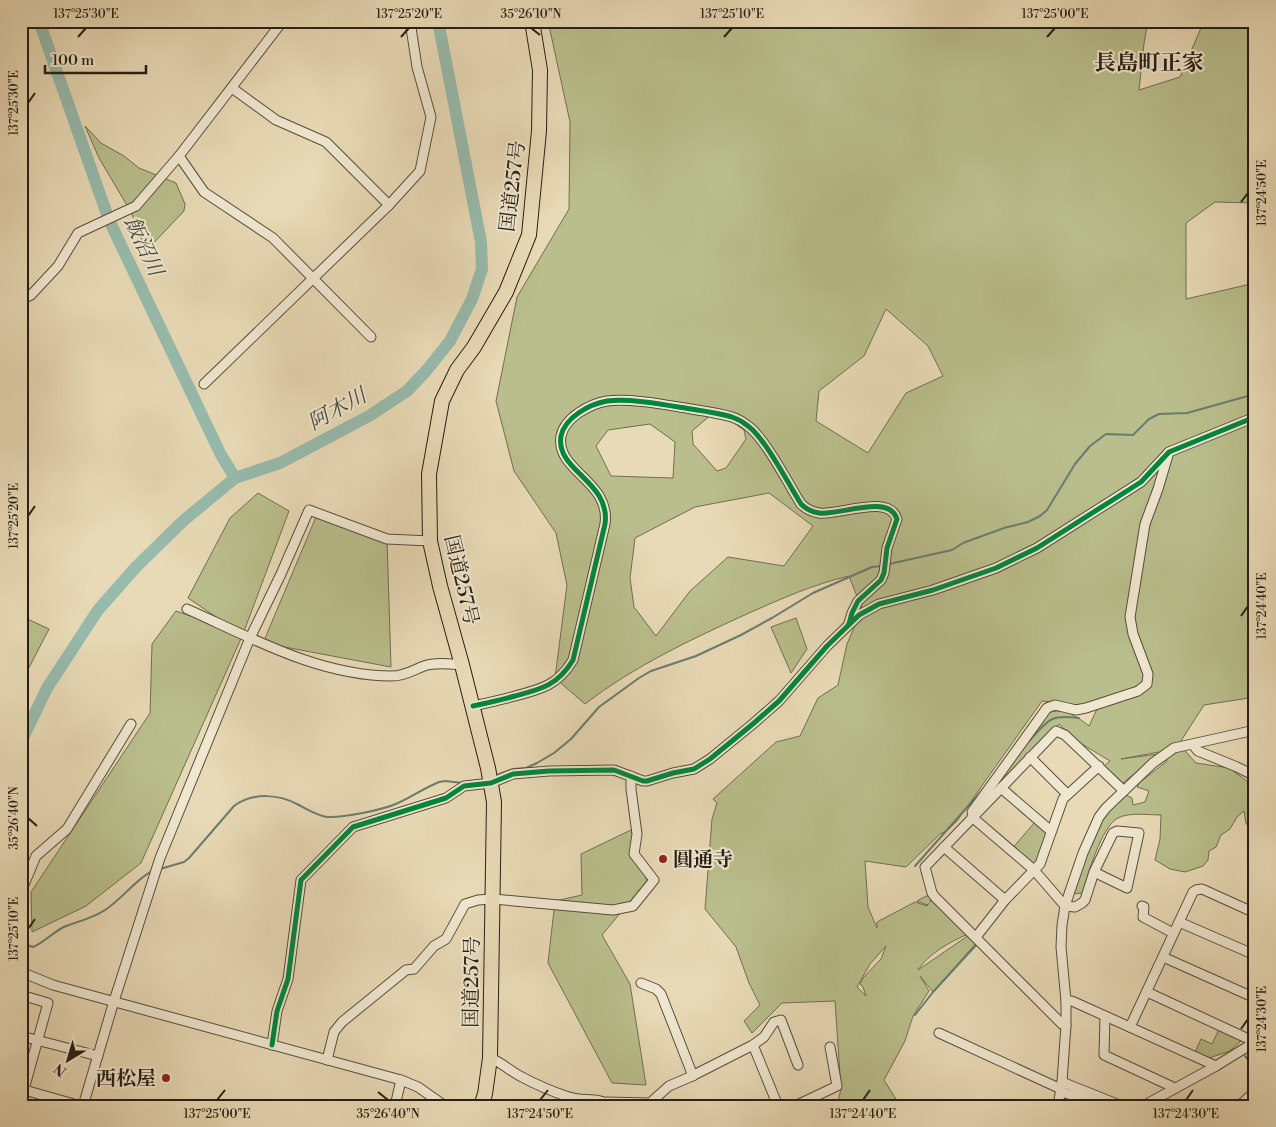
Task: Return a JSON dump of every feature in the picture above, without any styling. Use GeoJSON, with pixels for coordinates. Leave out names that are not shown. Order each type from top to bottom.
{"type":"FeatureCollection","features":[{"type":"Feature","properties":{"kind":"highway","name":"国道257号"},"geometry":{"type":"LineString","coordinates":[[482,1106],[490,1058],[494,802],[473,706],[440,586],[430,541],[429,474],[442,401],[457,370],[474,347],[506,292],[529,235],[540,105],[540,70],[532,21]]}},
{"type":"Feature","properties":{"kind":"street"},"geometry":{"type":"LineString","coordinates":[[22,296],[31,295],[58,266],[78,233],[136,206],[179,156],[232,88],[279,22],[352,23],[355,21]]}},
{"type":"Feature","properties":{"kind":"street"},"geometry":{"type":"LineString","coordinates":[[204,384],[389,205],[420,171],[432,118],[417,67],[410,21]]}},
{"type":"Feature","properties":{"kind":"street"},"geometry":{"type":"LineString","coordinates":[[232,88],[276,120],[326,142],[389,205]]}},
{"type":"Feature","properties":{"kind":"street"},"geometry":{"type":"LineString","coordinates":[[179,156],[204,192],[273,238],[371,337]]}},
{"type":"Feature","properties":{"kind":"street"},"geometry":{"type":"LineString","coordinates":[[473,706],[541,690],[553,683],[573,660],[606,513],[600,495],[563,454],[561,437],[565,427],[573,418],[600,403],[616,400],[730,416],[754,430],[801,504],[807,509],[820,514],[882,506],[894,512],[897,519],[887,548],[881,580],[858,601],[849,624]]}},
{"type":"Feature","properties":{"kind":"street"},"geometry":{"type":"LineString","coordinates":[[272,1045],[277,1011],[288,979],[301,880],[353,827],[446,798],[464,786],[491,783],[513,774],[549,771],[614,770],[647,781],[694,769],[710,759],[779,701],[827,646],[859,615],[879,604],[970,578],[1037,548],[1141,482],[1169,452],[1255,417]]}},
{"type":"Feature","properties":{"kind":"street"},"geometry":{"type":"LineString","coordinates":[[1094,872],[1127,888],[1139,833],[1117,831],[1113,833],[1094,872],[1082,904],[1075,907],[1065,906],[1034,870],[972,817],[971,814],[973,808],[1047,708],[1061,705],[1076,710],[1086,708],[1138,691],[1147,684],[1148,674],[1133,634],[1130,617],[1145,524],[1169,452]]}},
{"type":"Feature","properties":{"kind":"street"},"geometry":{"type":"LineString","coordinates":[[23,1089],[82,1106],[160,858],[250,638],[309,510],[386,539],[430,541]]}},
{"type":"Feature","properties":{"kind":"street"},"geometry":{"type":"LineString","coordinates":[[187,609],[250,638],[332,669],[360,674],[394,676],[407,674],[425,666],[440,664],[462,665]]}},
{"type":"Feature","properties":{"kind":"street"},"geometry":{"type":"LineString","coordinates":[[21,892],[36,856],[67,829],[131,724]]}},
{"type":"Feature","properties":{"kind":"street"},"geometry":{"type":"LineString","coordinates":[[1058,1106],[1066,1025],[1066,1001],[1061,947],[1065,906],[1083,853],[1099,817],[1153,763],[1174,748],[1255,730]]}},
{"type":"Feature","properties":{"kind":"street"},"geometry":{"type":"LineString","coordinates":[[1066,1025],[1062,1024],[1038,1001],[932,892],[925,867],[1030,757],[1054,733],[1059,731],[1124,791]]}},
{"type":"Feature","properties":{"kind":"street"},"geometry":{"type":"LineString","coordinates":[[1193,745],[1198,751],[1255,776]]}},
{"type":"Feature","properties":{"kind":"street"},"geometry":{"type":"LineString","coordinates":[[1030,757],[1067,794]]}},
{"type":"Feature","properties":{"kind":"street"},"geometry":{"type":"LineString","coordinates":[[976,937],[1005,900],[1040,864],[1067,794],[1099,766]]}},
{"type":"Feature","properties":{"kind":"street"},"geometry":{"type":"LineString","coordinates":[[327,1060],[334,1032],[342,1022],[406,970],[414,969],[434,946],[446,938],[465,904],[478,900],[493,899],[613,910],[633,906],[654,880],[634,854],[637,834],[631,776]]}},
{"type":"Feature","properties":{"kind":"street"},"geometry":{"type":"LineString","coordinates":[[1001,788],[1051,832]]}},
{"type":"Feature","properties":{"kind":"street"},"geometry":{"type":"LineString","coordinates":[[944,847],[1005,900]]}},
{"type":"Feature","properties":{"kind":"street"},"geometry":{"type":"LineString","coordinates":[[1130,1027],[1190,896],[1196,890],[1199,889],[1255,913]]}},
{"type":"Feature","properties":{"kind":"street"},"geometry":{"type":"LineString","coordinates":[[1142,906],[1144,907],[1143,917],[1173,933]]}},
{"type":"Feature","properties":{"kind":"street"},"geometry":{"type":"LineString","coordinates":[[1179,922],[1255,955]]}},
{"type":"Feature","properties":{"kind":"street"},"geometry":{"type":"LineString","coordinates":[[1163,957],[1255,998]]}},
{"type":"Feature","properties":{"kind":"street"},"geometry":{"type":"LineString","coordinates":[[21,972],[53,984],[401,1080],[418,1088],[445,1106]]}},
{"type":"Feature","properties":{"kind":"street"},"geometry":{"type":"LineString","coordinates":[[641,983],[661,994],[693,1076]]}},
{"type":"Feature","properties":{"kind":"street"},"geometry":{"type":"LineString","coordinates":[[1147,992],[1255,1042]]}},
{"type":"Feature","properties":{"kind":"street"},"geometry":{"type":"LineString","coordinates":[[21,995],[48,1003],[21,1100]]}},
{"type":"Feature","properties":{"kind":"street"},"geometry":{"type":"LineString","coordinates":[[1066,1001],[1072,1001],[1216,1066]]}},
{"type":"Feature","properties":{"kind":"street"},"geometry":{"type":"LineString","coordinates":[[1105,1016],[1104,1055],[1175,1088]]}},
{"type":"Feature","properties":{"kind":"street"},"geometry":{"type":"LineString","coordinates":[[490,1058],[522,1077],[563,1095],[582,1100],[599,1100],[608,1104],[650,1103],[669,1086],[754,1045],[764,1037],[774,1022],[781,1020],[798,1066]]}},
{"type":"Feature","properties":{"kind":"street"},"geometry":{"type":"LineString","coordinates":[[939,1033],[1101,1106]]}},
{"type":"Feature","properties":{"kind":"street"},"geometry":{"type":"LineString","coordinates":[[21,1036],[98,1056]]}},
{"type":"Feature","properties":{"kind":"street"},"geometry":{"type":"LineString","coordinates":[[1143,1106],[1255,1042]]}},
{"type":"Feature","properties":{"kind":"street"},"geometry":{"type":"LineString","coordinates":[[754,1045],[778,1106]]}},
{"type":"Feature","properties":{"kind":"street"},"geometry":{"type":"LineString","coordinates":[[795,1106],[837,1086],[830,1047]]}},
{"type":"Feature","properties":{"kind":"street"},"geometry":{"type":"LineString","coordinates":[[395,1106],[401,1080]]}},
{"type":"Feature","properties":{"kind":"street"},"geometry":{"type":"LineString","coordinates":[[1061,1088],[1122,1106]]}},
{"type":"Feature","properties":{"kind":"street"},"geometry":{"type":"LineString","coordinates":[[1238,1106],[1253,1098]]}},
{"type":"Feature","properties":{"kind":"green space"},"geometry":{"type":"Polygon","coordinates":[[[548,21],[1148,21],[1139,90],[1180,77],[1204,21],[1255,21],[1255,203],[1215,202],[1186,223],[1186,299],[1255,283],[1255,697],[1204,705],[1179,744],[1196,763],[1229,768],[1255,787],[1255,836],[1246,823],[1244,811],[1237,817],[1230,829],[1221,835],[1216,847],[1209,851],[1208,860],[1203,866],[1185,872],[1170,869],[1155,860],[1160,839],[1161,815],[1133,814],[1123,816],[1112,823],[1101,840],[1083,893],[1073,894],[1099,821],[1124,794],[1132,798],[1133,805],[1145,802],[1149,791],[1137,787],[1139,783],[1167,761],[1159,752],[1121,759],[1158,754],[1123,783],[1104,766],[1110,761],[1077,741],[1059,724],[982,802],[1047,713],[1053,711],[1064,712],[1089,726],[1098,707],[1042,701],[957,821],[947,831],[940,834],[906,867],[865,861],[868,907],[877,928],[877,922],[915,902],[927,906],[929,903],[927,905],[917,901],[926,896],[931,897],[930,902],[934,901],[968,934],[947,944],[934,953],[918,970],[969,935],[977,942],[933,992],[920,976],[929,991],[913,1016],[905,1041],[884,1080],[899,1104],[918,1101],[925,1106],[837,1106],[841,1089],[835,1001],[782,1003],[752,1033],[744,1021],[760,1005],[749,983],[736,947],[705,909],[712,819],[717,803],[713,799],[776,742],[800,736],[818,698],[838,685],[847,644],[862,609],[849,576],[798,592],[706,633],[643,665],[585,704],[555,678],[567,585],[556,533],[514,471],[496,401],[517,297],[569,209],[570,122],[548,21]],[[886,309],[864,356],[819,391],[816,421],[868,453],[906,393],[943,376],[928,346],[886,309]],[[712,414],[692,431],[693,444],[717,471],[726,468],[746,439],[744,430],[722,414],[712,414]],[[650,424],[608,430],[596,446],[611,476],[673,478],[675,442],[650,424]],[[769,493],[695,507],[635,538],[630,578],[634,607],[656,636],[690,591],[728,557],[784,566],[813,526],[769,493]],[[886,946],[870,964],[857,987],[866,996],[860,984],[863,978],[881,959],[886,946]]]}},
{"type":"Feature","properties":{"kind":"green space"},"geometry":{"type":"Polygon","coordinates":[[[85,126],[101,143],[124,156],[139,168],[176,183],[185,204],[184,211],[146,251],[131,212],[99,158],[85,126]]]}},
{"type":"Feature","properties":{"kind":"green space"},"geometry":{"type":"Polygon","coordinates":[[[258,493],[289,511],[243,634],[141,863],[86,906],[32,932],[31,892],[150,713],[152,644],[176,611],[240,633],[188,598],[230,518],[258,493]]]}},
{"type":"Feature","properties":{"kind":"green space"},"geometry":{"type":"Polygon","coordinates":[[[316,517],[387,539],[391,667],[263,643],[316,517]]]}},
{"type":"Feature","properties":{"kind":"green space"},"geometry":{"type":"Polygon","coordinates":[[[21,616],[49,629],[21,683],[21,616]]]}},
{"type":"Feature","properties":{"kind":"green space"},"geometry":{"type":"Polygon","coordinates":[[[796,618],[807,649],[791,673],[771,627],[796,618]]]}},
{"type":"Feature","properties":{"kind":"green space"},"geometry":{"type":"Polygon","coordinates":[[[1035,822],[1047,835],[1035,865],[1011,850],[1035,822]]]}},
{"type":"Feature","properties":{"kind":"green space"},"geometry":{"type":"Polygon","coordinates":[[[631,830],[647,881],[602,935],[630,984],[646,1085],[612,1083],[548,963],[555,901],[582,895],[581,854],[631,830]]]}},
{"type":"Feature","properties":{"kind":"green space"},"geometry":{"type":"Polygon","coordinates":[[[1219,1029],[1242,1040],[1230,1051],[1209,1058],[1195,1052],[1201,1039],[1212,1044],[1219,1029]]]}},
{"type":"Feature","properties":{"kind":"waterway","name":"飯沼川"},"geometry":{"type":"LineString","coordinates":[[39,21],[109,220],[220,453],[235,478]]}},
{"type":"Feature","properties":{"kind":"waterway","name":"阿木川"},"geometry":{"type":"LineString","coordinates":[[21,742],[47,688],[98,610],[136,567],[183,521],[235,478],[280,463],[369,416],[407,391],[450,341],[472,299],[482,269],[481,242],[438,21]]}},
{"type":"Feature","properties":{"kind":"waterway"},"geometry":{"type":"LineString","coordinates":[[889,564],[952,550],[963,543],[1004,528],[1028,522],[1040,516],[1047,510],[1075,464],[1090,446],[1106,434],[1133,435],[1149,419],[1159,414],[1187,413],[1255,394]]}},
{"type":"Feature","properties":{"kind":"waterway"},"geometry":{"type":"LineString","coordinates":[[494,776],[513,769],[526,768],[554,753],[571,739],[599,707],[651,671],[696,656],[741,635],[813,593],[872,567],[882,566]]}},
{"type":"Feature","properties":{"kind":"waterway"},"geometry":{"type":"LineString","coordinates":[[1029,741],[1050,720],[1061,717],[1079,718]]}},
{"type":"Feature","properties":{"kind":"waterway"},"geometry":{"type":"LineString","coordinates":[[160,869],[184,862],[234,806],[249,798],[275,797],[291,801],[319,815],[334,817],[391,806],[439,782],[463,783]]}},
{"type":"Feature","properties":{"kind":"waterway"},"geometry":{"type":"LineString","coordinates":[[915,866],[986,786]]}},
{"type":"Feature","properties":{"kind":"waterway"},"geometry":{"type":"LineString","coordinates":[[21,943],[33,947],[62,928],[100,913],[111,906],[148,873],[153,871]]}},
{"type":"Feature","properties":{"kind":"waterway"},"geometry":{"type":"LineString","coordinates":[[915,1015],[933,992],[978,943]]}},
{"type":"Feature","properties":{"kind":"waterway"},"geometry":{"type":"LineString","coordinates":[[1245,1056],[1255,1068]]}},
{"type":"Feature","properties":{"kind":"cycle path"},"geometry":{"type":"LineString","coordinates":[[473,706],[533,691],[548,685],[555,681],[573,660],[605,524],[605,509],[600,497],[592,486],[566,458],[561,448],[561,436],[567,423],[579,412],[607,401],[649,402],[712,412],[734,418],[755,432],[776,462],[801,504],[807,509],[816,513],[828,513],[874,506],[892,511],[897,519],[887,548],[884,573],[881,580],[858,601],[849,624]]}},
{"type":"Feature","properties":{"kind":"cycle path"},"geometry":{"type":"LineString","coordinates":[[272,1045],[277,1011],[288,979],[301,880],[353,827],[446,798],[464,786],[491,783],[513,774],[549,771],[614,770],[647,781],[694,769],[710,759],[779,701],[827,646],[859,615],[879,604],[933,590],[996,568],[1037,548],[1141,482],[1169,452],[1255,417]]}},
{"type":"Feature","properties":{"kind":"place","name":"圓通寺"},"geometry":{"type":"Point","coordinates":[663,859]}},
{"type":"Feature","properties":{"kind":"place","name":"西松屋"},"geometry":{"type":"Point","coordinates":[166,1078]}},
{"type":"Feature","properties":{"kind":"district","name":"長島町正家"},"geometry":{"type":"Point","coordinates":[1149,62]}}]}
